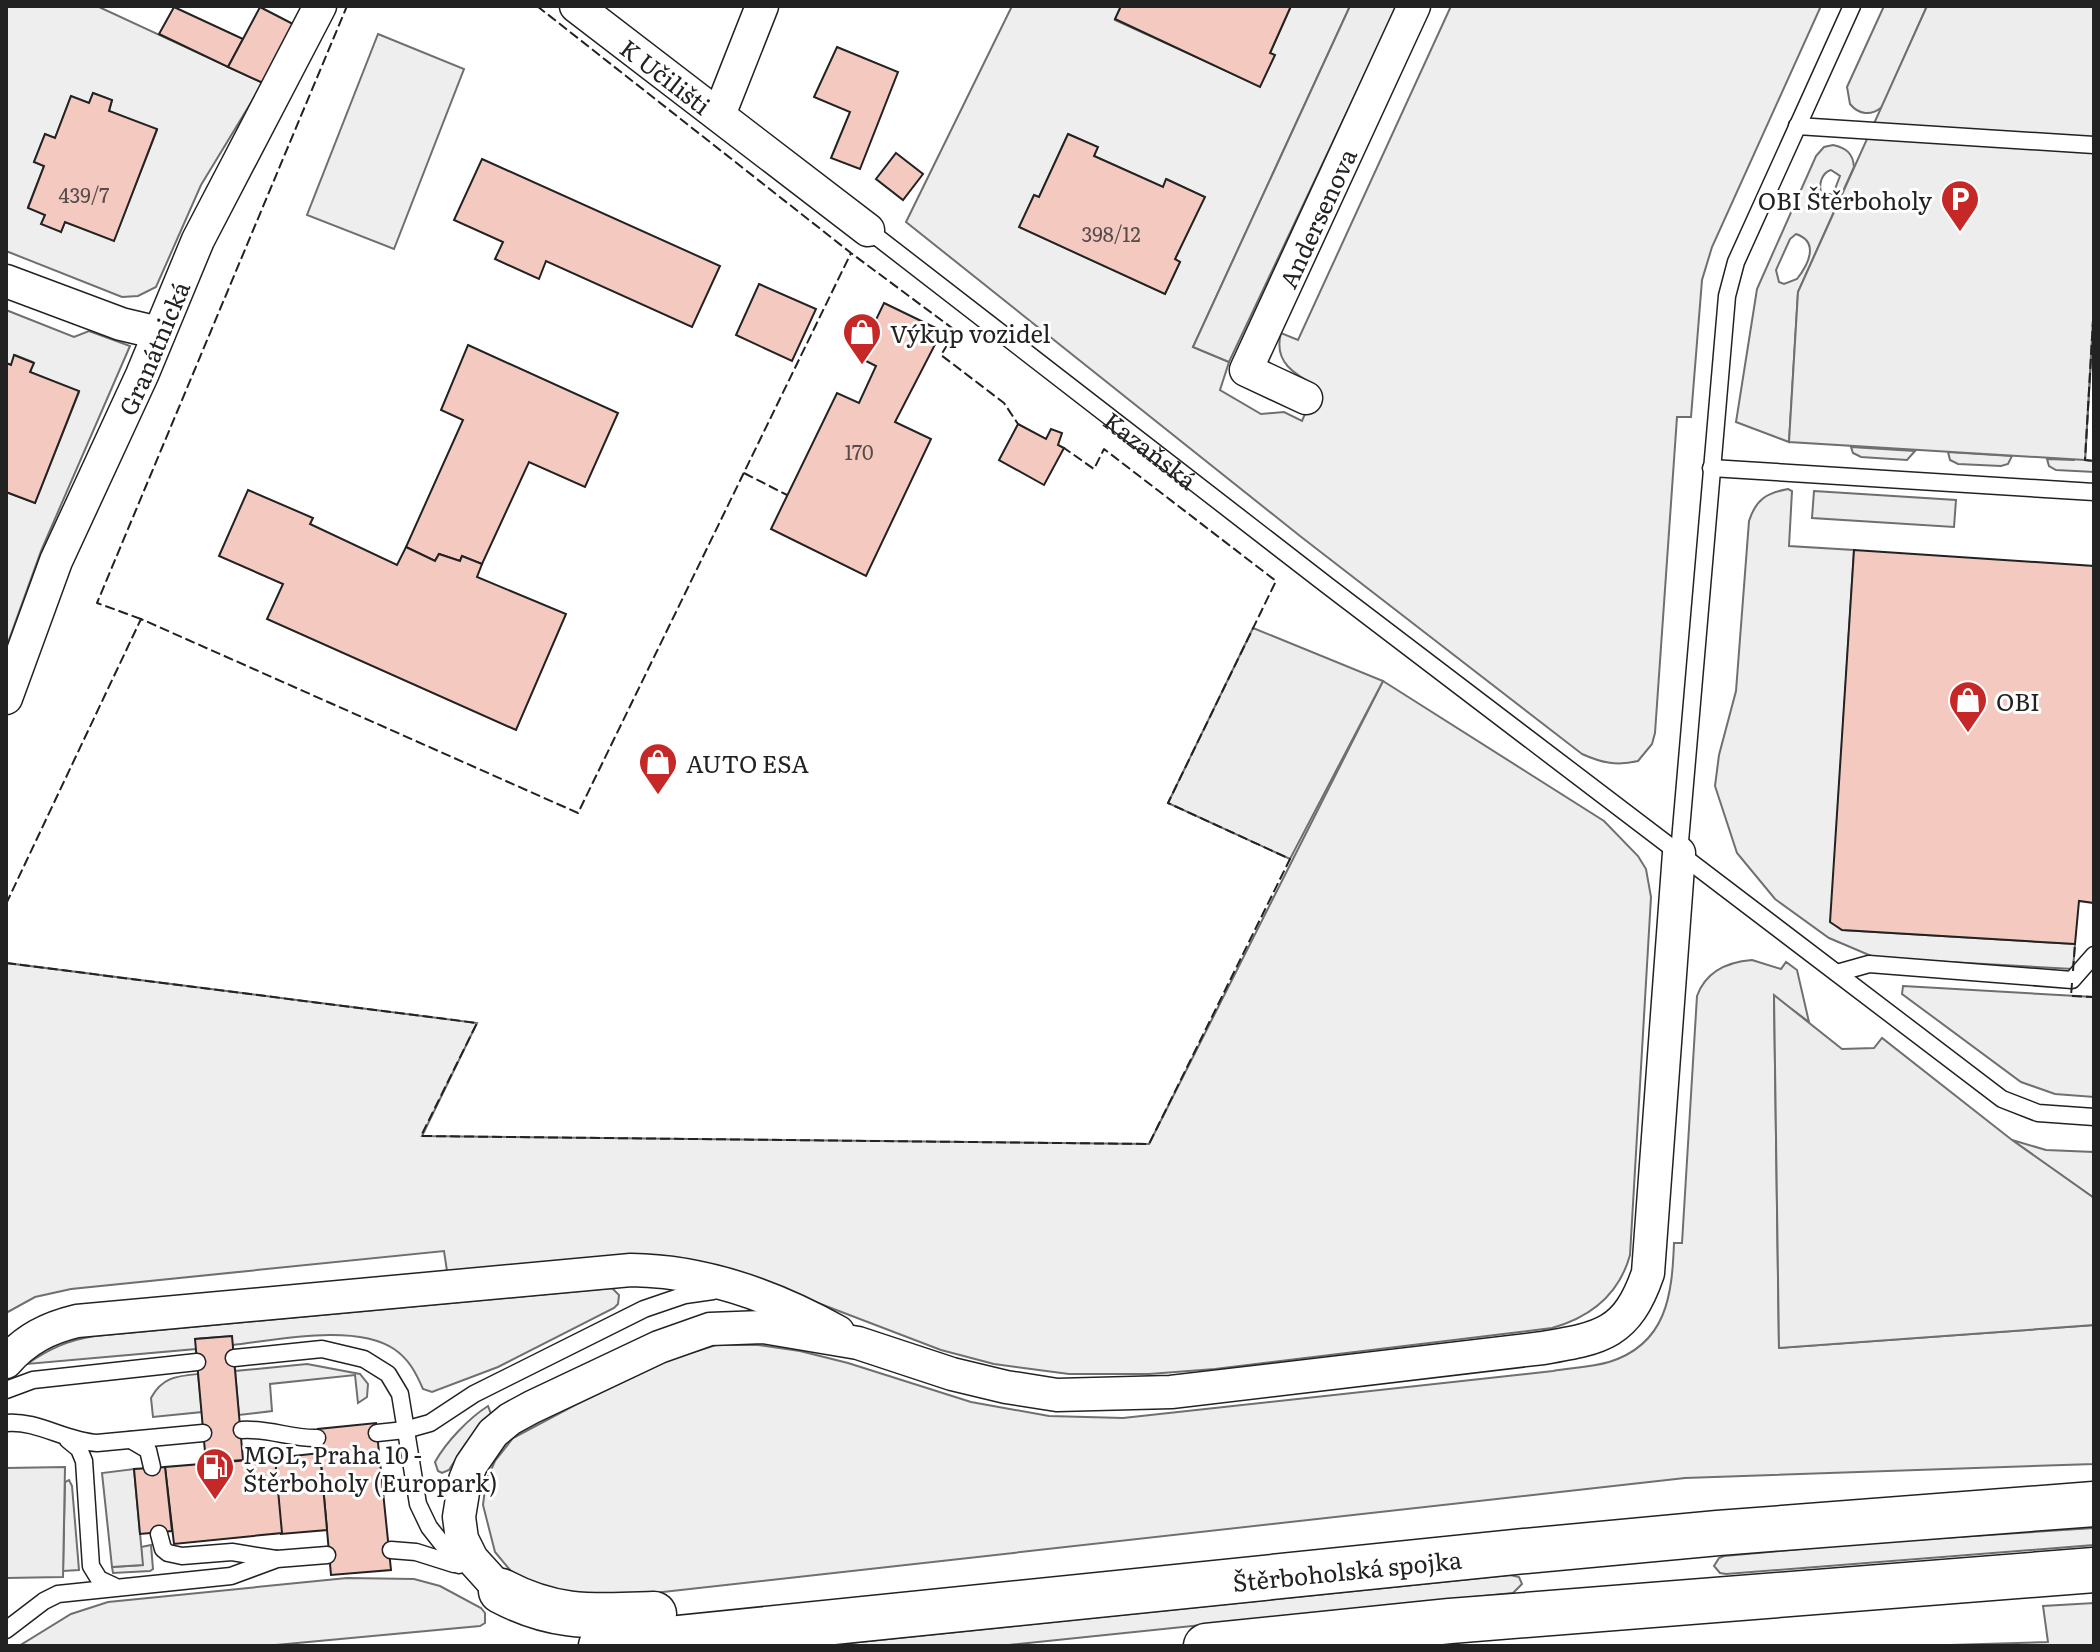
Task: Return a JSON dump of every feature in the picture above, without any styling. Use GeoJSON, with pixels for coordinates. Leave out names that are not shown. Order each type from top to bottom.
{"type":"FeatureCollection","features":[{"type":"Feature","properties":{"kind":"highway","name":"Štěrboholská spojka"},"geometry":{"type":"LineString","coordinates":[[601,1646],[1673,1537],[2094,1504]]}},
{"type":"Feature","properties":{"kind":"highway"},"geometry":{"type":"LineString","coordinates":[[1206,1646],[1466,1619],[2094,1570]]}},
{"type":"Feature","properties":{"kind":"highway"},"geometry":{"type":"LineString","coordinates":[[501,1591],[552,1612],[580,1616],[1044,1600]]}},
{"type":"Feature","properties":{"kind":"street","name":"Granátnická"},"geometry":{"type":"LineString","coordinates":[[6,698],[56,561],[211,214],[320,6]]}},
{"type":"Feature","properties":{"kind":"street","name":"K Učilišti"},"geometry":{"type":"LineString","coordinates":[[576,6],[719,115]]}},
{"type":"Feature","properties":{"kind":"street"},"geometry":{"type":"LineString","coordinates":[[719,115],[762,6]]}},
{"type":"Feature","properties":{"kind":"street","name":"Andersenova"},"geometry":{"type":"LineString","coordinates":[[1306,398],[1246,370],[1414,6]]}},
{"type":"Feature","properties":{"kind":"street","name":"Kazaňská"},"geometry":{"type":"LineString","coordinates":[[719,115],[868,230]]}},
{"type":"Feature","properties":{"kind":"street"},"geometry":{"type":"LineString","coordinates":[[6,281],[121,324],[159,333]]}},
{"type":"Feature","properties":{"kind":"street"},"geometry":{"type":"LineString","coordinates":[[501,1591],[472,1559],[462,1539],[459,1517],[460,1499],[471,1465],[493,1433],[510,1419],[659,1347],[710,1329],[763,1327],[858,1343],[952,1374],[1057,1395],[1171,1392],[1543,1348],[1590,1340],[1606,1333],[1631,1310],[1648,1273],[1679,853]]}},
{"type":"Feature","properties":{"kind":"street"},"geometry":{"type":"LineString","coordinates":[[6,1362],[33,1337],[50,1328],[77,1321],[631,1270],[663,1270],[694,1275],[801,1311],[858,1343]]}},
{"type":"Feature","properties":{"kind":"lane"},"geometry":{"type":"LineString","coordinates":[[1679,853],[1722,330],[1730,279],[1852,6]]}},
{"type":"Feature","properties":{"kind":"lane"},"geometry":{"type":"LineString","coordinates":[[1797,126],[2094,145]]}},
{"type":"Feature","properties":{"kind":"lane","name":"Kazaňská"},"geometry":{"type":"LineString","coordinates":[[868,230],[2002,1099],[2038,1113],[2094,1117]]}},
{"type":"Feature","properties":{"kind":"lane"},"geometry":{"type":"LineString","coordinates":[[1711,468],[2094,492]]}},
{"type":"Feature","properties":{"kind":"lane"},"geometry":{"type":"LineString","coordinates":[[1837,973],[1869,964],[2072,980],[2094,955]]}},
{"type":"Feature","properties":{"kind":"lane"},"geometry":{"type":"LineString","coordinates":[[377,1433],[430,1423],[474,1394],[644,1309],[707,1291],[759,1296]]}},
{"type":"Feature","properties":{"kind":"lane"},"geometry":{"type":"LineString","coordinates":[[234,1358],[322,1349],[364,1359],[382,1369],[394,1381],[400,1394],[418,1504],[443,1548],[459,1565]]}},
{"type":"Feature","properties":{"kind":"lane"},"geometry":{"type":"LineString","coordinates":[[6,1390],[33,1380],[197,1362]]}},
{"type":"Feature","properties":{"kind":"lane"},"geometry":{"type":"LineString","coordinates":[[6,1423],[22,1423],[65,1438],[97,1443],[203,1433]]}},
{"type":"Feature","properties":{"kind":"lane"},"geometry":{"type":"LineString","coordinates":[[242,1430],[260,1428],[306,1439],[317,1438]]}},
{"type":"Feature","properties":{"kind":"lane"},"geometry":{"type":"LineString","coordinates":[[65,1438],[79,1449],[84,1461],[91,1566],[99,1579],[116,1587]]}},
{"type":"Feature","properties":{"kind":"lane"},"geometry":{"type":"LineString","coordinates":[[131,1440],[148,1450],[152,1467]]}},
{"type":"Feature","properties":{"kind":"lane"},"geometry":{"type":"LineString","coordinates":[[159,1534],[163,1549],[174,1555],[232,1552],[277,1559],[327,1555]]}},
{"type":"Feature","properties":{"kind":"lane"},"geometry":{"type":"LineString","coordinates":[[391,1550],[416,1552],[459,1565],[501,1591]]}},
{"type":"Feature","properties":{"kind":"lane"},"geometry":{"type":"LineString","coordinates":[[6,1630],[58,1594],[231,1576],[277,1559]]}},
{"type":"Feature","properties":{"kind":"shaded area"},"geometry":{"type":"Polygon","coordinates":[[[6,6],[97,6],[263,83],[201,185],[156,287],[138,296],[122,297],[6,251],[6,6]],[[93,93],[89,103],[71,96],[55,138],[45,134],[34,162],[44,166],[28,207],[45,215],[61,232],[65,222],[114,240],[157,130],[109,111],[112,100],[93,93]]]}},
{"type":"Feature","properties":{"kind":"shaded area"},"geometry":{"type":"Polygon","coordinates":[[[1012,6],[1121,6],[1115,20],[1260,86],[1270,53],[1291,6],[1350,6],[1193,347],[1229,362],[1220,390],[1261,414],[1284,412],[1302,421],[1317,386],[1294,372],[1283,360],[1279,343],[1281,333],[1298,340],[1451,6],[1821,6],[1712,247],[1702,280],[1691,417],[1677,417],[1655,733],[1652,744],[1638,761],[1610,763],[1582,754],[1300,536],[906,222],[1012,6]],[[1068,134],[1039,197],[1034,195],[1020,227],[1165,294],[1180,262],[1175,259],[1204,197],[1167,179],[1163,187],[1094,156],[1097,147],[1068,134]]]}},
{"type":"Feature","properties":{"kind":"shaded area"},"geometry":{"type":"Polygon","coordinates":[[[1350,6],[1397,6],[1229,362],[1193,347],[1350,6]]]}},
{"type":"Feature","properties":{"kind":"shaded area"},"geometry":{"type":"Polygon","coordinates":[[[1884,6],[1927,6],[1882,107],[1865,113],[1850,104],[1847,87],[1884,6]]]}},
{"type":"Feature","properties":{"kind":"shaded area","name":"OBI Štěrboholy"},"geometry":{"type":"Polygon","coordinates":[[[1927,6],[2094,6],[2094,303],[2085,460],[1789,442],[1798,292],[1927,6]]]}},
{"type":"Feature","properties":{"kind":"shaded area"},"geometry":{"type":"Polygon","coordinates":[[[378,34],[464,69],[394,249],[307,215],[378,34]]]}},
{"type":"Feature","properties":{"kind":"shaded area"},"geometry":{"type":"Polygon","coordinates":[[[1833,145],[1845,150],[1852,158],[1854,167],[1798,292],[1789,442],[1736,422],[1757,289],[1816,156],[1824,147],[1833,145]],[[1831,170],[1821,180],[1822,195],[1833,194],[1840,176],[1831,170]],[[1796,234],[1790,239],[1776,270],[1779,282],[1784,284],[1797,279],[1810,254],[1808,242],[1796,234]]]}},
{"type":"Feature","properties":{"kind":"shaded area"},"geometry":{"type":"Polygon","coordinates":[[[6,310],[74,337],[89,331],[130,346],[41,551],[6,648],[6,492],[35,503],[79,392],[30,372],[33,362],[15,355],[11,365],[6,363],[6,310]]]}},
{"type":"Feature","properties":{"kind":"shaded area"},"geometry":{"type":"Polygon","coordinates":[[[2094,311],[2085,460],[2094,461],[2094,472],[2056,470],[2049,466],[2047,459],[2074,460],[2094,311]]]}},
{"type":"Feature","properties":{"kind":"shaded area"},"geometry":{"type":"Polygon","coordinates":[[[1851,447],[1915,451],[1907,460],[1861,457],[1853,453],[1851,447]]]}},
{"type":"Feature","properties":{"kind":"shaded area"},"geometry":{"type":"Polygon","coordinates":[[[1948,452],[2012,456],[2008,464],[2001,466],[1958,464],[1950,460],[1948,452]]]}},
{"type":"Feature","properties":{"kind":"shaded area"},"geometry":{"type":"Polygon","coordinates":[[[1788,489],[1792,491],[1789,546],[1854,550],[1831,921],[1842,930],[2075,944],[2073,969],[1876,958],[1829,938],[1775,899],[1737,853],[1715,786],[1719,755],[1736,691],[1749,521],[1763,498],[1788,489]]]}},
{"type":"Feature","properties":{"kind":"shaded area"},"geometry":{"type":"Polygon","coordinates":[[[1814,491],[1956,500],[1954,527],[1812,518],[1814,491]]]}},
{"type":"Feature","properties":{"kind":"shaded area"},"geometry":{"type":"Polygon","coordinates":[[[1253,628],[1383,681],[1290,859],[1168,803],[1253,628]]]}},
{"type":"Feature","properties":{"kind":"shaded area"},"geometry":{"type":"Polygon","coordinates":[[[1383,681],[1604,821],[1638,856],[1646,869],[1651,897],[1630,1255],[1611,1293],[1579,1318],[1552,1328],[1215,1369],[1149,1374],[1069,1374],[994,1364],[941,1350],[742,1274],[447,1271],[444,1251],[71,1289],[35,1297],[6,1313],[6,963],[477,1023],[422,1136],[1149,1144],[1383,681]]]}},
{"type":"Feature","properties":{"kind":"shaded area"},"geometry":{"type":"Polygon","coordinates":[[[1752,960],[1781,969],[1786,962],[1797,970],[1809,1022],[1774,996],[1779,1348],[2094,1325],[2094,1464],[1685,1478],[591,1600],[538,1590],[510,1570],[495,1552],[483,1505],[486,1481],[495,1461],[513,1438],[671,1359],[716,1345],[758,1345],[800,1351],[971,1402],[1049,1416],[1123,1418],[1553,1371],[1602,1364],[1628,1354],[1655,1330],[1668,1299],[1674,1243],[1682,1243],[1697,996],[1706,980],[1718,969],[1752,960]]]}},
{"type":"Feature","properties":{"kind":"shaded area"},"geometry":{"type":"Polygon","coordinates":[[[1903,986],[2094,997],[2094,1097],[2055,1094],[2021,1082],[1902,994],[1903,986]]]}},
{"type":"Feature","properties":{"kind":"shaded area"},"geometry":{"type":"Polygon","coordinates":[[[1774,995],[1842,1049],[1874,1048],[1882,1038],[2012,1140],[2094,1198],[2094,1325],[1779,1348],[1774,995]]]}},
{"type":"Feature","properties":{"kind":"shaded area"},"geometry":{"type":"Polygon","coordinates":[[[2012,1140],[2046,1150],[2094,1152],[2094,1198],[2012,1140]]]}},
{"type":"Feature","properties":{"kind":"shaded area"},"geometry":{"type":"Polygon","coordinates":[[[612,1288],[619,1295],[614,1308],[498,1367],[432,1392],[423,1389],[412,1367],[394,1349],[378,1341],[338,1335],[232,1345],[231,1336],[196,1339],[196,1349],[27,1364],[59,1346],[95,1336],[612,1288]]]}},
{"type":"Feature","properties":{"kind":"shaded area"},"geometry":{"type":"Polygon","coordinates":[[[307,1364],[360,1374],[368,1384],[367,1397],[358,1403],[355,1375],[270,1384],[272,1411],[239,1415],[235,1371],[307,1364]]]}},
{"type":"Feature","properties":{"kind":"shaded area"},"geometry":{"type":"Polygon","coordinates":[[[198,1374],[202,1412],[153,1417],[151,1398],[160,1386],[177,1377],[198,1374]]]}},
{"type":"Feature","properties":{"kind":"shaded area"},"geometry":{"type":"Polygon","coordinates":[[[488,1406],[491,1414],[449,1470],[438,1471],[435,1462],[445,1446],[488,1406]]]}},
{"type":"Feature","properties":{"kind":"shaded area"},"geometry":{"type":"Polygon","coordinates":[[[65,1467],[63,1577],[6,1578],[6,1468],[65,1467]]]}},
{"type":"Feature","properties":{"kind":"shaded area"},"geometry":{"type":"Polygon","coordinates":[[[134,1469],[143,1565],[112,1567],[102,1473],[134,1469]]]}},
{"type":"Feature","properties":{"kind":"shaded area"},"geometry":{"type":"Polygon","coordinates":[[[69,1480],[79,1570],[63,1571],[65,1482],[69,1480]]]}},
{"type":"Feature","properties":{"kind":"shaded area"},"geometry":{"type":"Polygon","coordinates":[[[2094,1528],[2094,1545],[1726,1574],[1720,1573],[1714,1566],[1724,1556],[2094,1528]]]}},
{"type":"Feature","properties":{"kind":"shaded area"},"geometry":{"type":"Polygon","coordinates":[[[151,1545],[153,1569],[113,1573],[112,1567],[142,1565],[141,1547],[151,1545]]]}},
{"type":"Feature","properties":{"kind":"shaded area"},"geometry":{"type":"Polygon","coordinates":[[[1510,1575],[1519,1577],[1522,1584],[1513,1593],[999,1646],[820,1646],[1510,1575]]]}},
{"type":"Feature","properties":{"kind":"shaded area"},"geometry":{"type":"Polygon","coordinates":[[[347,1578],[414,1579],[440,1586],[481,1608],[485,1613],[485,1623],[480,1626],[265,1646],[19,1646],[71,1614],[108,1602],[347,1578]]]}},
{"type":"Feature","properties":{"kind":"shaded area"},"geometry":{"type":"Polygon","coordinates":[[[2094,1603],[2094,1646],[1916,1646],[2048,1642],[2043,1606],[2094,1603]]]}},
{"type":"Feature","properties":{"kind":"building"},"geometry":{"type":"Polygon","coordinates":[[[1121,6],[1291,6],[1270,53],[1275,55],[1260,87],[1115,19],[1121,6]]]}},
{"type":"Feature","properties":{"kind":"building"},"geometry":{"type":"Polygon","coordinates":[[[174,7],[243,39],[228,67],[159,34],[174,7]]]}},
{"type":"Feature","properties":{"kind":"building"},"geometry":{"type":"Polygon","coordinates":[[[260,7],[293,24],[263,83],[228,67],[260,7]]]}},
{"type":"Feature","properties":{"kind":"building"},"geometry":{"type":"Polygon","coordinates":[[[837,47],[898,72],[860,169],[831,158],[850,112],[814,97],[837,47]]]}},
{"type":"Feature","properties":{"kind":"building"},"geometry":{"type":"Polygon","coordinates":[[[93,93],[112,100],[109,111],[157,129],[114,241],[65,222],[61,232],[41,224],[45,215],[28,208],[44,166],[34,162],[45,134],[55,138],[71,96],[89,103],[93,93]]]}},
{"type":"Feature","properties":{"kind":"building"},"geometry":{"type":"Polygon","coordinates":[[[1068,134],[1098,147],[1094,156],[1163,187],[1166,179],[1205,197],[1175,259],[1180,262],[1165,294],[1019,227],[1034,195],[1039,197],[1068,134]]]}},
{"type":"Feature","properties":{"kind":"building"},"geometry":{"type":"Polygon","coordinates":[[[896,153],[923,174],[903,200],[876,179],[896,153]]]}},
{"type":"Feature","properties":{"kind":"building"},"geometry":{"type":"Polygon","coordinates":[[[482,159],[720,266],[692,327],[546,261],[539,279],[495,259],[503,242],[454,220],[482,159]]]}},
{"type":"Feature","properties":{"kind":"building"},"geometry":{"type":"Polygon","coordinates":[[[759,284],[816,309],[792,361],[736,335],[759,284]]]}},
{"type":"Feature","properties":{"kind":"building"},"geometry":{"type":"Polygon","coordinates":[[[884,303],[942,331],[895,422],[931,439],[866,576],[771,529],[837,393],[859,403],[876,366],[858,357],[884,303]]]}},
{"type":"Feature","properties":{"kind":"building"},"geometry":{"type":"Polygon","coordinates":[[[468,345],[618,413],[585,487],[529,462],[482,564],[462,556],[460,561],[439,554],[435,561],[406,547],[463,420],[441,410],[468,345]]]}},
{"type":"Feature","properties":{"kind":"building"},"geometry":{"type":"Polygon","coordinates":[[[14,355],[34,363],[30,372],[79,391],[35,503],[6,492],[6,363],[11,365],[14,355]]]}},
{"type":"Feature","properties":{"kind":"building"},"geometry":{"type":"Polygon","coordinates":[[[1018,424],[1046,439],[1051,429],[1062,433],[1058,445],[1064,448],[1044,485],[999,460],[1018,424]]]}},
{"type":"Feature","properties":{"kind":"building"},"geometry":{"type":"Polygon","coordinates":[[[248,490],[313,518],[310,524],[397,565],[406,547],[435,561],[439,554],[460,561],[462,556],[482,564],[477,577],[566,614],[516,730],[267,619],[283,584],[219,556],[248,490]]]}},
{"type":"Feature","properties":{"kind":"building","name":"OBI"},"geometry":{"type":"Polygon","coordinates":[[[1854,550],[2094,566],[2094,903],[2079,901],[2075,944],[1842,930],[1830,922],[1854,550]]]}},
{"type":"Feature","properties":{"kind":"building"},"geometry":{"type":"Polygon","coordinates":[[[232,1336],[243,1460],[206,1463],[195,1339],[232,1336]]]}},
{"type":"Feature","properties":{"kind":"building"},"geometry":{"type":"Polygon","coordinates":[[[376,1423],[391,1570],[331,1575],[318,1429],[376,1423]]]}},
{"type":"Feature","properties":{"kind":"building"},"geometry":{"type":"Polygon","coordinates":[[[320,1453],[327,1530],[281,1534],[275,1458],[320,1453]]]}},
{"type":"Feature","properties":{"kind":"building"},"geometry":{"type":"Polygon","coordinates":[[[275,1458],[282,1533],[174,1544],[165,1467],[275,1458]]]}},
{"type":"Feature","properties":{"kind":"building"},"geometry":{"type":"Polygon","coordinates":[[[165,1467],[172,1531],[140,1534],[134,1469],[165,1467]]]}},
{"type":"Feature","properties":{"kind":"fence"},"geometry":{"type":"LineString","coordinates":[[141,619],[97,603],[347,6]]}},
{"type":"Feature","properties":{"kind":"fence"},"geometry":{"type":"LineString","coordinates":[[537,6],[851,253],[956,331],[941,355],[1004,403],[1018,424]]}},
{"type":"Feature","properties":{"kind":"fence"},"geometry":{"type":"LineString","coordinates":[[6,904],[141,619],[578,813],[851,253]]}},
{"type":"Feature","properties":{"kind":"fence"},"geometry":{"type":"LineString","coordinates":[[2094,303],[2085,460],[2094,461]]}},
{"type":"Feature","properties":{"kind":"fence"},"geometry":{"type":"LineString","coordinates":[[6,963],[477,1023],[421,1136],[1149,1144],[1290,859],[1168,803],[1276,581],[1104,449],[1094,469],[1064,448]]}},
{"type":"Feature","properties":{"kind":"fence"},"geometry":{"type":"LineString","coordinates":[[744,473],[787,495]]}},
{"type":"Feature","properties":{"kind":"fence"},"geometry":{"type":"LineString","coordinates":[[2073,971],[2075,944]]}},
{"type":"Feature","properties":{"kind":"fence"},"geometry":{"type":"LineString","coordinates":[[2072,983],[2071,996],[2094,997]]}},
{"type":"Feature","properties":{"kind":"place","name":"OBI Štěrboholy"},"geometry":{"type":"Point","coordinates":[1960,233]}},
{"type":"Feature","properties":{"kind":"place","name":"Výkup vozidel"},"geometry":{"type":"Point","coordinates":[862,366]}},
{"type":"Feature","properties":{"kind":"place","name":"OBI"},"geometry":{"type":"Point","coordinates":[1968,734]}},
{"type":"Feature","properties":{"kind":"place","name":"AUTO ESA"},"geometry":{"type":"Point","coordinates":[658,796]}},
{"type":"Feature","properties":{"kind":"place","name":"MOL, Praha 10 - Štěrboholy (Europark)"},"geometry":{"type":"Point","coordinates":[215,1501]}}]}
